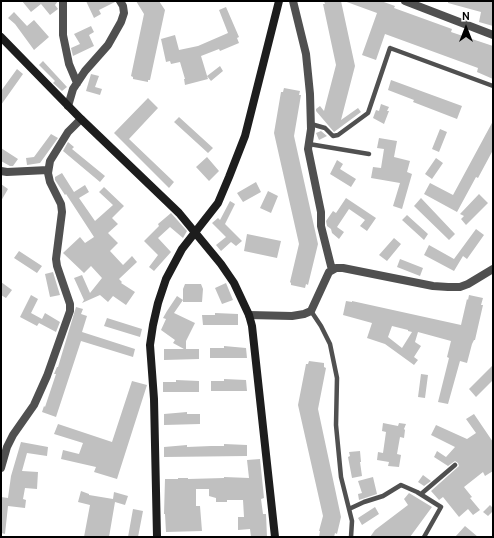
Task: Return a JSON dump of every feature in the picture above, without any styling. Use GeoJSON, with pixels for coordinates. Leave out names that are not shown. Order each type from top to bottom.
{"type":"FeatureCollection","features":[{"type":"Feature","properties":{"kind":"street"},"geometry":{"type":"LineString","coordinates":[[63,1],[63,35],[69,64],[77,83]]}},
{"type":"Feature","properties":{"kind":"street"},"geometry":{"type":"LineString","coordinates":[[68,106],[73,89],[85,71],[108,45],[121,22],[124,13],[123,6],[120,1]]}},
{"type":"Feature","properties":{"kind":"street"},"geometry":{"type":"LineString","coordinates":[[157,537],[154,399],[150,345],[158,303],[166,279],[182,250],[218,203],[245,136],[279,1]]}},
{"type":"Feature","properties":{"kind":"street"},"geometry":{"type":"LineString","coordinates":[[292,1],[306,54],[310,94],[308,149],[321,212],[321,226],[332,270]]}},
{"type":"Feature","properties":{"kind":"street"},"geometry":{"type":"LineString","coordinates":[[405,1],[493,35]]}},
{"type":"Feature","properties":{"kind":"street"},"geometry":{"type":"LineString","coordinates":[[1,37],[81,119],[179,214],[222,264],[234,283],[249,315],[252,326],[275,537]]}},
{"type":"Feature","properties":{"kind":"street"},"geometry":{"type":"LineString","coordinates":[[1,468],[7,447],[13,435],[34,405],[44,383],[70,311],[70,304],[56,259],[62,212],[50,182],[48,170],[50,161],[68,132],[81,119]]}},
{"type":"Feature","properties":{"kind":"street"},"geometry":{"type":"LineString","coordinates":[[1,171],[48,170]]}},
{"type":"Feature","properties":{"kind":"street"},"geometry":{"type":"LineString","coordinates":[[249,315],[292,316],[311,311],[329,272],[332,270],[343,268],[433,286],[460,287],[493,269]]}},
{"type":"Feature","properties":{"kind":"lane"},"geometry":{"type":"LineString","coordinates":[[310,124],[325,128],[333,136],[338,135],[368,113],[390,48],[493,86]]}},
{"type":"Feature","properties":{"kind":"lane"},"geometry":{"type":"LineString","coordinates":[[309,144],[368,154]]}},
{"type":"Feature","properties":{"kind":"lane"},"geometry":{"type":"LineString","coordinates":[[311,311],[330,344],[337,378],[336,425],[341,478],[352,521],[351,537]]}},
{"type":"Feature","properties":{"kind":"lane"},"geometry":{"type":"LineString","coordinates":[[421,494],[455,465]]}},
{"type":"Feature","properties":{"kind":"lane"},"geometry":{"type":"LineString","coordinates":[[349,509],[383,496],[401,486],[421,494],[441,507],[424,537]]}},
{"type":"Feature","properties":{"kind":"building"},"geometry":{"type":"Polygon","coordinates":[[[22,1],[58,1],[55,5],[58,9],[50,15],[41,4],[31,12],[22,1]]]}},
{"type":"Feature","properties":{"kind":"building"},"geometry":{"type":"Polygon","coordinates":[[[86,1],[115,2],[99,10],[101,14],[94,18],[86,1]]]}},
{"type":"Feature","properties":{"kind":"building"},"geometry":{"type":"Polygon","coordinates":[[[136,1],[159,1],[165,10],[150,80],[148,80],[148,82],[133,79],[131,76],[144,14],[136,1]]]}},
{"type":"Feature","properties":{"kind":"building"},"geometry":{"type":"Polygon","coordinates":[[[324,1],[341,1],[355,66],[341,120],[358,108],[361,112],[334,132],[316,111],[316,109],[320,106],[324,111],[336,65],[323,4],[325,4],[324,1]]]}},
{"type":"Feature","properties":{"kind":"building"},"geometry":{"type":"Polygon","coordinates":[[[344,1],[381,1],[395,6],[394,8],[452,29],[451,32],[493,46],[493,79],[477,72],[478,68],[385,34],[376,60],[362,55],[377,13],[344,1]]]}},
{"type":"Feature","properties":{"kind":"building"},"geometry":{"type":"Polygon","coordinates":[[[448,1],[493,1],[493,26],[479,22],[481,12],[448,3],[448,1]]]}},
{"type":"Feature","properties":{"kind":"building"},"geometry":{"type":"Polygon","coordinates":[[[226,7],[239,37],[237,38],[239,43],[220,51],[219,49],[201,56],[208,79],[185,85],[185,79],[180,62],[171,64],[170,61],[166,62],[161,39],[175,35],[179,50],[198,46],[228,33],[219,10],[226,7]]]}},
{"type":"Feature","properties":{"kind":"building"},"geometry":{"type":"Polygon","coordinates":[[[14,12],[27,26],[34,20],[49,37],[34,50],[15,24],[8,18],[14,12]]]}},
{"type":"Feature","properties":{"kind":"building"},"geometry":{"type":"Polygon","coordinates":[[[91,26],[94,32],[89,35],[94,46],[73,56],[71,48],[80,44],[74,34],[91,26]]]}},
{"type":"Feature","properties":{"kind":"building"},"geometry":{"type":"Polygon","coordinates":[[[43,61],[67,87],[62,91],[53,83],[55,81],[39,65],[43,61]]]}},
{"type":"Feature","properties":{"kind":"building"},"geometry":{"type":"Polygon","coordinates":[[[220,66],[223,71],[211,81],[207,76],[220,66]]]}},
{"type":"Feature","properties":{"kind":"building"},"geometry":{"type":"Polygon","coordinates":[[[17,69],[23,74],[1,105],[1,91],[17,69]]]}},
{"type":"Feature","properties":{"kind":"building"},"geometry":{"type":"Polygon","coordinates":[[[91,74],[99,76],[95,87],[102,89],[100,95],[86,91],[91,74]]]}},
{"type":"Feature","properties":{"kind":"building"},"geometry":{"type":"Polygon","coordinates":[[[391,80],[462,106],[457,119],[413,102],[414,100],[388,90],[391,80]]]}},
{"type":"Feature","properties":{"kind":"building"},"geometry":{"type":"Polygon","coordinates":[[[284,88],[300,91],[299,95],[301,95],[294,136],[318,244],[308,285],[306,284],[305,288],[291,285],[290,282],[299,244],[274,133],[281,92],[283,92],[284,88]]]}},
{"type":"Feature","properties":{"kind":"building"},"geometry":{"type":"Polygon","coordinates":[[[148,98],[158,108],[129,139],[174,182],[169,188],[114,133],[148,98]]]}},
{"type":"Feature","properties":{"kind":"building"},"geometry":{"type":"Polygon","coordinates":[[[381,104],[389,107],[384,124],[373,118],[376,110],[379,111],[381,104]]]}},
{"type":"Feature","properties":{"kind":"building"},"geometry":{"type":"Polygon","coordinates":[[[179,117],[213,148],[208,153],[174,122],[179,117]]]}},
{"type":"Feature","properties":{"kind":"building"},"geometry":{"type":"Polygon","coordinates":[[[493,121],[493,150],[457,212],[424,194],[430,183],[453,195],[493,121]]]}},
{"type":"Feature","properties":{"kind":"building"},"geometry":{"type":"Polygon","coordinates":[[[440,129],[447,132],[439,152],[432,149],[440,129]]]}},
{"type":"Feature","properties":{"kind":"building"},"geometry":{"type":"Polygon","coordinates":[[[321,131],[327,136],[319,140],[316,133],[321,131]]]}},
{"type":"Feature","properties":{"kind":"building"},"geometry":{"type":"Polygon","coordinates":[[[51,134],[58,138],[40,163],[27,165],[26,158],[34,157],[51,134]]]}},
{"type":"Feature","properties":{"kind":"building"},"geometry":{"type":"Polygon","coordinates":[[[379,138],[397,141],[394,157],[410,161],[407,172],[412,174],[402,209],[393,206],[400,183],[371,178],[373,167],[381,168],[384,149],[377,148],[379,138]]]}},
{"type":"Feature","properties":{"kind":"building"},"geometry":{"type":"Polygon","coordinates":[[[68,142],[74,147],[72,149],[105,176],[100,182],[63,151],[68,142]]]}},
{"type":"Feature","properties":{"kind":"building"},"geometry":{"type":"Polygon","coordinates":[[[1,148],[18,159],[13,166],[1,161],[1,148]]]}},
{"type":"Feature","properties":{"kind":"building"},"geometry":{"type":"Polygon","coordinates":[[[207,157],[219,171],[209,181],[196,167],[207,157]]]}},
{"type":"Feature","properties":{"kind":"building"},"geometry":{"type":"Polygon","coordinates":[[[436,158],[443,163],[432,179],[425,174],[436,158]]]}},
{"type":"Feature","properties":{"kind":"building"},"geometry":{"type":"Polygon","coordinates":[[[337,160],[343,164],[340,169],[356,179],[351,187],[330,174],[337,160]]]}},
{"type":"Feature","properties":{"kind":"building"},"geometry":{"type":"Polygon","coordinates":[[[62,173],[74,192],[85,185],[89,192],[79,198],[95,221],[113,205],[99,192],[104,187],[124,206],[112,218],[118,224],[108,233],[118,243],[110,251],[123,265],[132,256],[137,262],[119,279],[122,282],[121,283],[135,292],[126,305],[113,296],[108,302],[100,295],[82,303],[84,300],[74,278],[82,275],[90,293],[102,278],[91,266],[84,273],[63,253],[80,237],[85,243],[94,237],[55,180],[55,177],[62,173]]]}},
{"type":"Feature","properties":{"kind":"building"},"geometry":{"type":"Polygon","coordinates":[[[256,182],[261,192],[243,202],[237,193],[256,182]]]}},
{"type":"Feature","properties":{"kind":"building"},"geometry":{"type":"Polygon","coordinates":[[[1,184],[8,189],[1,201],[1,184]]]}},
{"type":"Feature","properties":{"kind":"building"},"geometry":{"type":"Polygon","coordinates":[[[268,191],[278,196],[271,213],[260,208],[268,191]]]}},
{"type":"Feature","properties":{"kind":"building"},"geometry":{"type":"Polygon","coordinates":[[[479,194],[488,203],[466,225],[461,219],[464,216],[460,214],[479,194]]]}},
{"type":"Feature","properties":{"kind":"building"},"geometry":{"type":"Polygon","coordinates":[[[346,198],[376,218],[367,231],[360,226],[365,220],[349,209],[337,227],[344,232],[339,239],[332,233],[331,229],[327,226],[326,221],[333,211],[336,213],[346,198]]]}},
{"type":"Feature","properties":{"kind":"building"},"geometry":{"type":"Polygon","coordinates":[[[421,198],[455,234],[449,240],[414,206],[421,198]]]}},
{"type":"Feature","properties":{"kind":"building"},"geometry":{"type":"Polygon","coordinates":[[[230,201],[235,204],[225,224],[242,241],[236,246],[231,242],[221,251],[216,245],[226,237],[212,223],[218,218],[220,220],[230,201]]]}},
{"type":"Feature","properties":{"kind":"building"},"geometry":{"type":"Polygon","coordinates":[[[171,213],[187,231],[183,238],[170,227],[158,238],[171,252],[154,271],[149,267],[158,255],[144,241],[159,226],[158,224],[171,213]]]}},
{"type":"Feature","properties":{"kind":"building"},"geometry":{"type":"Polygon","coordinates":[[[407,215],[428,234],[424,240],[402,220],[407,215]]]}},
{"type":"Feature","properties":{"kind":"building"},"geometry":{"type":"Polygon","coordinates":[[[476,229],[484,235],[467,259],[463,256],[454,271],[424,255],[429,245],[454,259],[476,229]]]}},
{"type":"Feature","properties":{"kind":"building"},"geometry":{"type":"Polygon","coordinates":[[[247,234],[281,241],[277,258],[244,251],[247,234]]]}},
{"type":"Feature","properties":{"kind":"building"},"geometry":{"type":"Polygon","coordinates":[[[394,238],[401,244],[387,261],[379,255],[394,238]]]}},
{"type":"Feature","properties":{"kind":"building"},"geometry":{"type":"Polygon","coordinates":[[[19,251],[42,266],[37,273],[14,258],[19,251]]]}},
{"type":"Feature","properties":{"kind":"building"},"geometry":{"type":"Polygon","coordinates":[[[400,259],[423,268],[420,276],[397,267],[400,259]]]}},
{"type":"Feature","properties":{"kind":"building"},"geometry":{"type":"Polygon","coordinates":[[[53,272],[60,295],[50,297],[45,274],[53,272]]]}},
{"type":"Feature","properties":{"kind":"building"},"geometry":{"type":"Polygon","coordinates":[[[1,282],[12,290],[6,298],[1,295],[1,282]]]}},
{"type":"Feature","properties":{"kind":"building"},"geometry":{"type":"Polygon","coordinates":[[[226,283],[233,300],[222,304],[215,288],[226,283]]]}},
{"type":"Feature","properties":{"kind":"building"},"geometry":{"type":"Polygon","coordinates":[[[185,284],[201,284],[203,289],[202,302],[183,302],[183,289],[185,284]]]}},
{"type":"Feature","properties":{"kind":"building"},"geometry":{"type":"Polygon","coordinates":[[[31,295],[38,299],[31,313],[42,319],[45,313],[60,322],[56,332],[39,323],[37,326],[20,317],[31,295]]]}},
{"type":"Feature","properties":{"kind":"building"},"geometry":{"type":"Polygon","coordinates":[[[469,295],[483,298],[481,305],[483,305],[475,340],[472,344],[467,363],[460,361],[448,404],[438,402],[449,358],[447,357],[451,341],[418,332],[415,342],[421,346],[414,357],[418,360],[414,365],[385,344],[367,338],[372,323],[343,315],[346,301],[352,301],[461,325],[467,299],[468,300],[469,295]],[[392,326],[388,337],[402,348],[412,332],[392,326]]]}},
{"type":"Feature","properties":{"kind":"building"},"geometry":{"type":"Polygon","coordinates":[[[177,296],[183,300],[174,313],[195,323],[186,341],[186,349],[199,349],[199,359],[164,360],[164,349],[184,349],[173,343],[175,340],[161,330],[166,319],[163,318],[177,296]]]}},
{"type":"Feature","properties":{"kind":"building"},"geometry":{"type":"Polygon","coordinates":[[[76,307],[83,309],[81,314],[87,316],[82,332],[135,349],[133,357],[81,341],[56,417],[42,412],[56,374],[54,374],[58,367],[76,307]]]}},
{"type":"Feature","properties":{"kind":"building"},"geometry":{"type":"Polygon","coordinates":[[[215,313],[238,314],[238,325],[203,325],[202,315],[215,315],[215,313]]]}},
{"type":"Feature","properties":{"kind":"building"},"geometry":{"type":"Polygon","coordinates":[[[107,318],[142,329],[140,337],[104,326],[107,318]]]}},
{"type":"Feature","properties":{"kind":"building"},"geometry":{"type":"Polygon","coordinates":[[[224,346],[246,348],[247,358],[210,358],[210,348],[224,348],[224,346]]]}},
{"type":"Feature","properties":{"kind":"building"},"geometry":{"type":"Polygon","coordinates":[[[309,361],[324,363],[324,367],[326,368],[318,409],[341,517],[337,534],[335,533],[334,537],[319,537],[323,516],[298,405],[306,364],[308,364],[309,361]]]}},
{"type":"Feature","properties":{"kind":"building"},"geometry":{"type":"Polygon","coordinates":[[[493,365],[493,380],[476,397],[469,389],[493,365]]]}},
{"type":"Feature","properties":{"kind":"building"},"geometry":{"type":"Polygon","coordinates":[[[421,374],[428,375],[425,398],[418,397],[421,374]]]}},
{"type":"Feature","properties":{"kind":"building"},"geometry":{"type":"Polygon","coordinates":[[[224,379],[246,380],[247,391],[211,391],[211,381],[224,381],[224,379]]]}},
{"type":"Feature","properties":{"kind":"building"},"geometry":{"type":"Polygon","coordinates":[[[176,380],[199,381],[199,392],[163,392],[163,382],[176,382],[176,380]]]}},
{"type":"Feature","properties":{"kind":"building"},"geometry":{"type":"Polygon","coordinates":[[[132,381],[147,385],[117,479],[94,472],[96,467],[61,459],[63,450],[79,454],[83,443],[54,434],[58,424],[112,442],[132,381]]]}},
{"type":"Feature","properties":{"kind":"building"},"geometry":{"type":"Polygon","coordinates":[[[187,412],[187,414],[200,414],[200,424],[164,425],[164,414],[187,412]]]}},
{"type":"Feature","properties":{"kind":"building"},"geometry":{"type":"Polygon","coordinates":[[[474,414],[493,442],[493,471],[485,476],[483,472],[464,487],[472,497],[470,498],[480,510],[473,515],[468,509],[459,517],[443,497],[439,500],[431,491],[459,466],[455,461],[448,466],[434,457],[437,451],[446,457],[455,447],[431,435],[436,425],[467,439],[476,433],[466,419],[474,414]]]}},
{"type":"Feature","properties":{"kind":"building"},"geometry":{"type":"Polygon","coordinates":[[[383,423],[398,426],[399,423],[406,424],[404,429],[404,438],[400,437],[397,454],[401,455],[399,467],[388,466],[389,462],[377,460],[378,452],[383,453],[386,432],[382,431],[383,423]]]}},
{"type":"Feature","properties":{"kind":"building"},"geometry":{"type":"Polygon","coordinates":[[[21,442],[48,447],[47,456],[27,453],[22,471],[38,472],[37,489],[25,488],[23,499],[26,500],[25,508],[8,506],[5,534],[1,533],[1,497],[8,498],[11,476],[21,442]]]}},
{"type":"Feature","properties":{"kind":"building"},"geometry":{"type":"Polygon","coordinates":[[[224,444],[247,445],[247,456],[164,457],[164,447],[187,445],[187,447],[224,446],[224,444]]]}},
{"type":"Feature","properties":{"kind":"building"},"geometry":{"type":"Polygon","coordinates":[[[360,451],[362,476],[352,478],[348,457],[350,456],[349,452],[360,451]]]}},
{"type":"Feature","properties":{"kind":"building"},"geometry":{"type":"Polygon","coordinates":[[[260,459],[264,498],[261,499],[263,514],[266,514],[267,537],[251,537],[250,529],[238,530],[238,517],[244,517],[243,500],[216,502],[216,498],[209,496],[209,489],[196,489],[196,506],[200,506],[202,531],[166,532],[164,514],[165,479],[224,477],[249,478],[247,460],[260,459]]]}},
{"type":"Feature","properties":{"kind":"building"},"geometry":{"type":"Polygon","coordinates":[[[423,475],[431,481],[424,486],[418,482],[423,475]]]}},
{"type":"Feature","properties":{"kind":"building"},"geometry":{"type":"Polygon","coordinates":[[[373,477],[377,494],[359,500],[358,494],[362,493],[358,481],[373,477]]]}},
{"type":"Feature","properties":{"kind":"building"},"geometry":{"type":"Polygon","coordinates":[[[81,491],[89,495],[113,499],[114,492],[128,496],[125,505],[115,502],[109,537],[84,537],[90,505],[78,502],[81,491]]]}},
{"type":"Feature","properties":{"kind":"building"},"geometry":{"type":"Polygon","coordinates":[[[409,493],[432,507],[410,537],[370,537],[375,530],[408,505],[404,499],[409,493]]]}},
{"type":"Feature","properties":{"kind":"building"},"geometry":{"type":"Polygon","coordinates":[[[490,505],[493,508],[493,511],[488,516],[483,512],[490,505]]]}},
{"type":"Feature","properties":{"kind":"building"},"geometry":{"type":"Polygon","coordinates":[[[375,507],[379,514],[362,525],[358,518],[375,507]]]}},
{"type":"Feature","properties":{"kind":"building"},"geometry":{"type":"Polygon","coordinates":[[[133,509],[143,511],[138,537],[128,537],[133,509]]]}},
{"type":"Feature","properties":{"kind":"building"},"geometry":{"type":"Polygon","coordinates":[[[465,526],[478,537],[455,537],[465,526]]]}}]}
